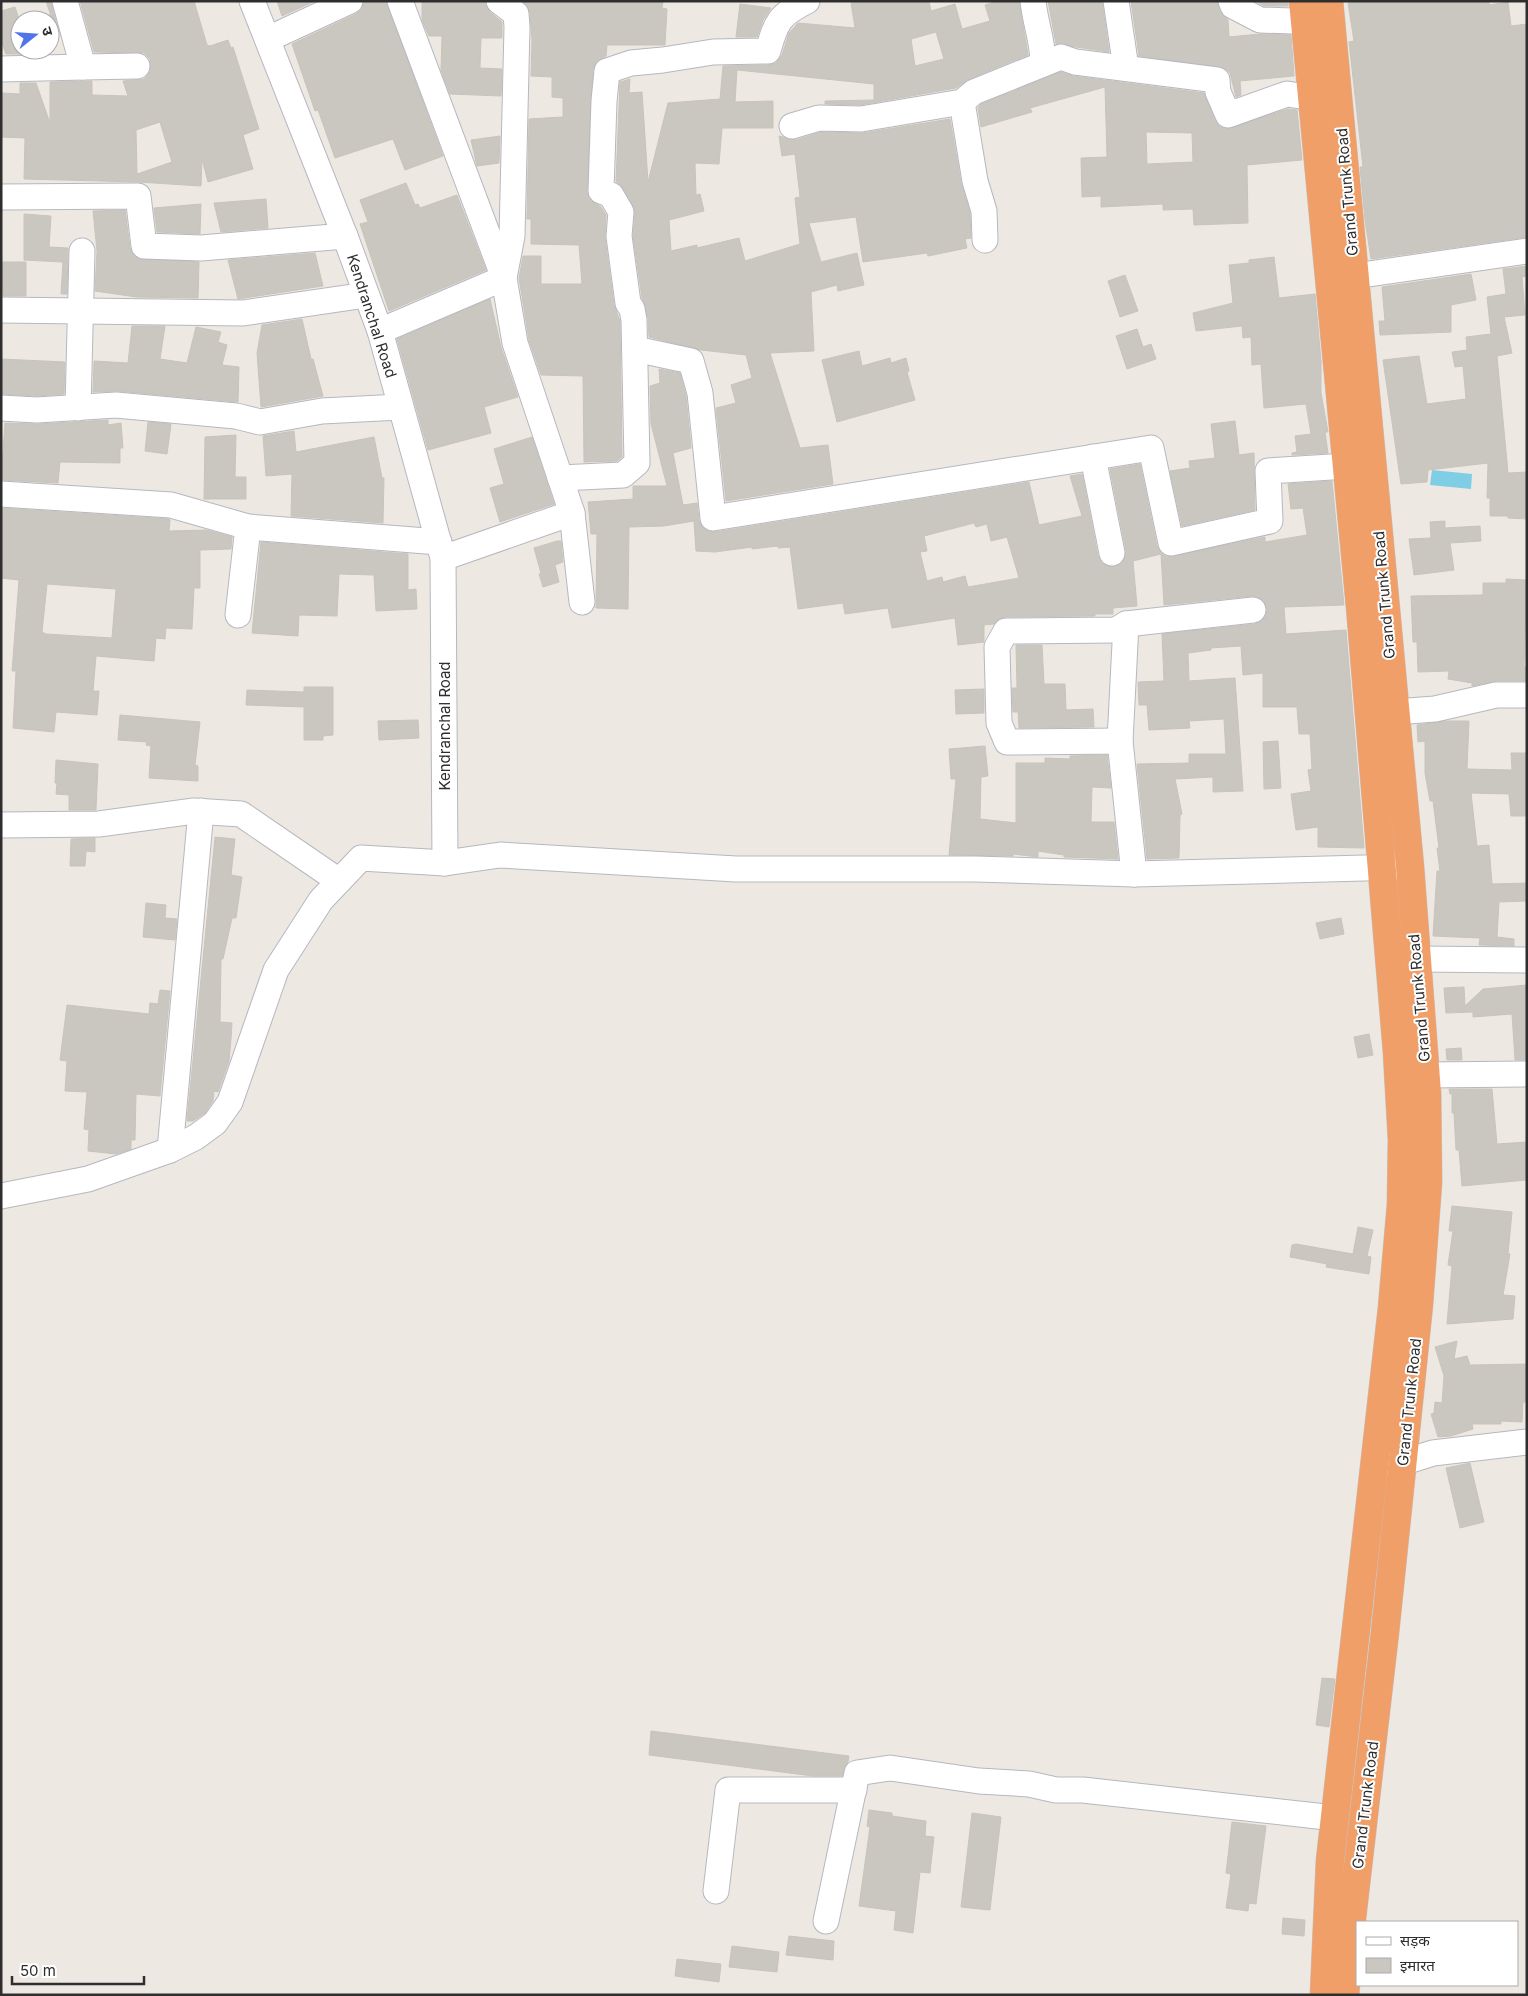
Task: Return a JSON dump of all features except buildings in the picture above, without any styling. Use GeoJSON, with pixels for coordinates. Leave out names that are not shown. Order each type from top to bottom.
{"type":"FeatureCollection","features":[{"type":"Feature","properties":{"kind":"highway","name":"Grand Trunk Road"},"geometry":{"type":"LineString","coordinates":[[1317,11],[1314,111],[1347,466],[1397,1052],[1402,1140],[1401,1205],[1392,1308],[1330,1862],[1324,1995]]}},
{"type":"Feature","properties":{"kind":"highway","name":"Grand Trunk Road"},"geometry":{"type":"LineString","coordinates":[[1317,11],[1355,276],[1410,867],[1426,1075],[1428,1182],[1419,1304],[1403,1464],[1350,1935],[1345,1995]]}},
{"type":"Feature","properties":{"kind":"street"},"geometry":{"type":"LineString","coordinates":[[65,1],[83,67]]}},
{"type":"Feature","properties":{"kind":"street","name":"Kendranchal Road"},"geometry":{"type":"LineString","coordinates":[[252,1],[345,236],[380,332],[441,550],[445,863]]}},
{"type":"Feature","properties":{"kind":"street"},"geometry":{"type":"LineString","coordinates":[[268,39],[350,1]]}},
{"type":"Feature","properties":{"kind":"street"},"geometry":{"type":"LineString","coordinates":[[400,1],[504,278],[515,343],[572,514],[582,602]]}},
{"type":"Feature","properties":{"kind":"street"},"geometry":{"type":"LineString","coordinates":[[499,1],[516,14],[517,27],[512,236],[504,278]]}},
{"type":"Feature","properties":{"kind":"street"},"geometry":{"type":"LineString","coordinates":[[560,478],[623,474],[637,463],[634,320],[632,309],[628,303],[620,236],[622,212],[611,195],[601,191],[607,71],[630,63],[713,52],[768,51],[776,24],[792,8],[806,1]]}},
{"type":"Feature","properties":{"kind":"street"},"geometry":{"type":"LineString","coordinates":[[1033,1],[1044,63]]}},
{"type":"Feature","properties":{"kind":"street"},"geometry":{"type":"LineString","coordinates":[[1116,1],[1126,68]]}},
{"type":"Feature","properties":{"kind":"street"},"geometry":{"type":"LineString","coordinates":[[1231,1],[1233,6],[1260,20],[1317,11]]}},
{"type":"Feature","properties":{"kind":"street"},"geometry":{"type":"LineString","coordinates":[[792,126],[819,118],[861,119],[962,102],[974,92],[1061,57],[1075,62],[1217,80],[1218,92],[1228,115],[1287,94],[1307,98],[1314,111]]}},
{"type":"Feature","properties":{"kind":"street"},"geometry":{"type":"LineString","coordinates":[[1,69],[137,66]]}},
{"type":"Feature","properties":{"kind":"street"},"geometry":{"type":"LineString","coordinates":[[962,102],[975,181],[984,211],[985,240]]}},
{"type":"Feature","properties":{"kind":"street"},"geometry":{"type":"LineString","coordinates":[[1,197],[138,196],[144,246],[201,248],[345,236]]}},
{"type":"Feature","properties":{"kind":"street"},"geometry":{"type":"LineString","coordinates":[[78,408],[82,251]]}},
{"type":"Feature","properties":{"kind":"street"},"geometry":{"type":"LineString","coordinates":[[1355,276],[1527,251]]}},
{"type":"Feature","properties":{"kind":"street"},"geometry":{"type":"LineString","coordinates":[[380,332],[504,278]]}},
{"type":"Feature","properties":{"kind":"street"},"geometry":{"type":"LineString","coordinates":[[1,310],[243,313],[366,295]]}},
{"type":"Feature","properties":{"kind":"street"},"geometry":{"type":"LineString","coordinates":[[635,349],[690,361],[700,393],[713,518],[1151,448],[1170,543],[1270,521],[1268,471],[1347,466]]}},
{"type":"Feature","properties":{"kind":"street"},"geometry":{"type":"LineString","coordinates":[[1,408],[37,410],[116,405],[236,416],[260,422],[322,411],[400,408]]}},
{"type":"Feature","properties":{"kind":"street"},"geometry":{"type":"LineString","coordinates":[[1093,457],[1112,553]]}},
{"type":"Feature","properties":{"kind":"street"},"geometry":{"type":"LineString","coordinates":[[1,494],[171,505],[248,527],[441,550],[572,514]]}},
{"type":"Feature","properties":{"kind":"street"},"geometry":{"type":"LineString","coordinates":[[238,616],[248,527]]}},
{"type":"Feature","properties":{"kind":"street"},"geometry":{"type":"LineString","coordinates":[[1120,742],[1007,742],[1000,723],[997,647],[1006,631],[1116,630],[1126,624],[1252,610]]}},
{"type":"Feature","properties":{"kind":"street"},"geometry":{"type":"LineString","coordinates":[[1126,624],[1120,742],[1134,874]]}},
{"type":"Feature","properties":{"kind":"street"},"geometry":{"type":"LineString","coordinates":[[1395,712],[1435,709],[1496,695],[1527,695]]}},
{"type":"Feature","properties":{"kind":"street"},"geometry":{"type":"LineString","coordinates":[[1,825],[99,824],[201,811],[241,814],[339,881]]}},
{"type":"Feature","properties":{"kind":"street"},"geometry":{"type":"LineString","coordinates":[[170,1150],[201,811]]}},
{"type":"Feature","properties":{"kind":"street"},"geometry":{"type":"LineString","coordinates":[[1,1196],[88,1179],[170,1150],[196,1137],[215,1123],[230,1102],[276,970],[320,900],[361,858],[445,863],[500,855],[736,869],[965,869],[1134,874],[1410,867]]}},
{"type":"Feature","properties":{"kind":"street"},"geometry":{"type":"LineString","coordinates":[[1416,960],[1527,960]]}},
{"type":"Feature","properties":{"kind":"street"},"geometry":{"type":"LineString","coordinates":[[1426,1075],[1527,1074]]}},
{"type":"Feature","properties":{"kind":"street"},"geometry":{"type":"LineString","coordinates":[[1373,1471],[1403,1464],[1433,1453],[1527,1442]]}},
{"type":"Feature","properties":{"kind":"street"},"geometry":{"type":"LineString","coordinates":[[826,1921],[857,1773],[890,1768],[979,1781],[1029,1784],[1056,1790],[1083,1790],[1335,1818]]}},
{"type":"Feature","properties":{"kind":"street"},"geometry":{"type":"LineString","coordinates":[[716,1891],[728,1790],[854,1790]]}},
{"type":"Feature","properties":{"kind":"water"},"geometry":{"type":"Polygon","coordinates":[[[1432,470],[1472,474],[1471,489],[1430,485],[1432,470]]]}}]}
